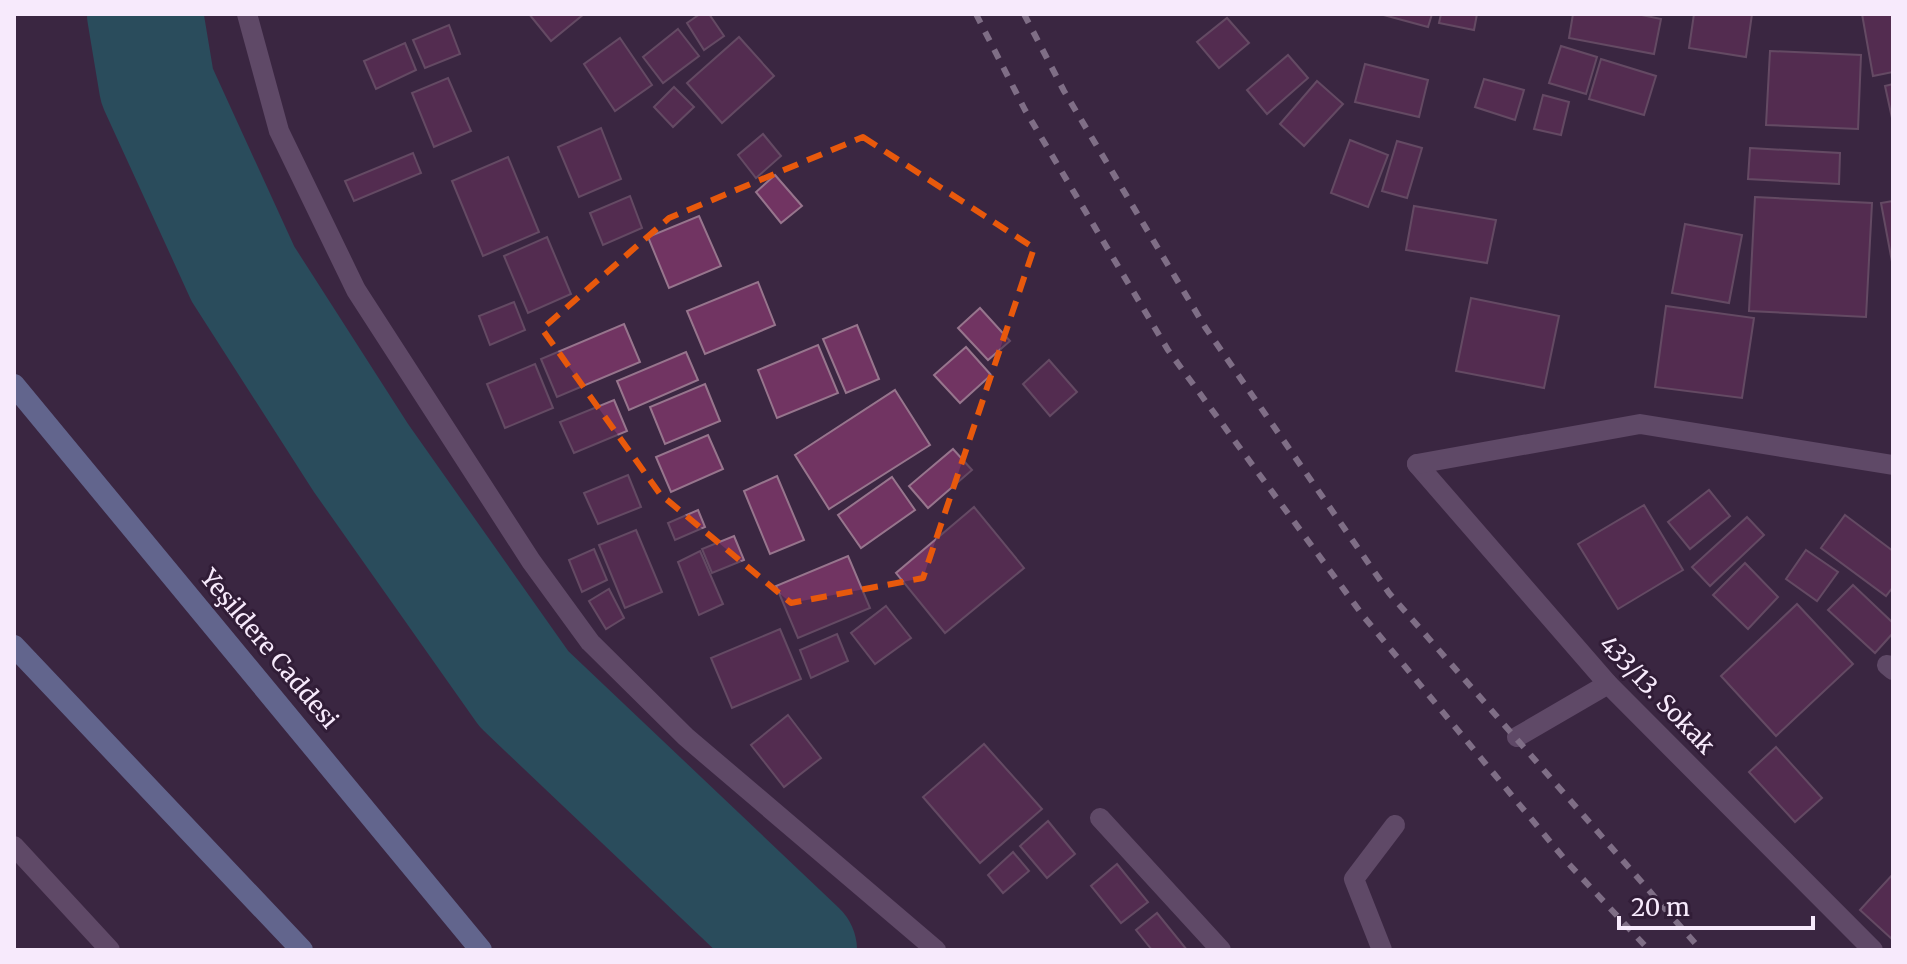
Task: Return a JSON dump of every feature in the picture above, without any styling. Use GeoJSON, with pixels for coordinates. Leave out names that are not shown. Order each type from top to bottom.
{"type":"FeatureCollection","features":[{"type":"Feature","properties":{"kind":"highway","name":"Yeşildere Caddesi"},"geometry":{"type":"LineString","coordinates":[[15,382],[481,950]]}},
{"type":"Feature","properties":{"kind":"highway"},"geometry":{"type":"LineString","coordinates":[[14,646],[302,950]]}},
{"type":"Feature","properties":{"kind":"highway"},"geometry":{"type":"LineString","coordinates":[[401,849],[500,950]]}},
{"type":"Feature","properties":{"kind":"street"},"geometry":{"type":"LineString","coordinates":[[247,14],[279,131],[356,290],[531,561],[590,642],[686,737],[936,950]]}},
{"type":"Feature","properties":{"kind":"street","name":"433/13. Sokak"},"geometry":{"type":"LineString","coordinates":[[1873,950],[1608,684],[1417,464],[1640,424],[1893,465]]}},
{"type":"Feature","properties":{"kind":"street"},"geometry":{"type":"LineString","coordinates":[[1517,737],[1608,684]]}},
{"type":"Feature","properties":{"kind":"street"},"geometry":{"type":"LineString","coordinates":[[1100,818],[1221,950]]}},
{"type":"Feature","properties":{"kind":"street"},"geometry":{"type":"LineString","coordinates":[[1382,950],[1354,879],[1395,825]]}},
{"type":"Feature","properties":{"kind":"street"},"geometry":{"type":"LineString","coordinates":[[14,846],[110,950]]}},
{"type":"Feature","properties":{"kind":"highlighted area"},"geometry":{"type":"Polygon","coordinates":[[[863,137],[1034,248],[923,578],[791,603],[660,494],[542,329],[669,218],[863,137]]]}},
{"type":"Feature","properties":{"kind":"building"},"geometry":{"type":"Polygon","coordinates":[[[529,14],[584,14],[551,41],[529,14]]]}},
{"type":"Feature","properties":{"kind":"building"},"geometry":{"type":"Polygon","coordinates":[[[700,14],[709,14],[724,36],[704,50],[687,23],[700,14]]]}},
{"type":"Feature","properties":{"kind":"building"},"geometry":{"type":"Polygon","coordinates":[[[1380,14],[1432,14],[1428,27],[1380,14]]]}},
{"type":"Feature","properties":{"kind":"building"},"geometry":{"type":"Polygon","coordinates":[[[1441,14],[1477,14],[1474,30],[1439,23],[1441,14]]]}},
{"type":"Feature","properties":{"kind":"building"},"geometry":{"type":"Polygon","coordinates":[[[1573,14],[1637,14],[1661,19],[1654,54],[1569,38],[1573,14]]]}},
{"type":"Feature","properties":{"kind":"building"},"geometry":{"type":"Polygon","coordinates":[[[1694,14],[1752,14],[1746,57],[1689,48],[1694,14]]]}},
{"type":"Feature","properties":{"kind":"building"},"geometry":{"type":"Polygon","coordinates":[[[1862,14],[1893,14],[1893,72],[1873,76],[1862,14]]]}},
{"type":"Feature","properties":{"kind":"building"},"geometry":{"type":"Polygon","coordinates":[[[1227,18],[1249,43],[1219,68],[1197,42],[1227,18]]]}},
{"type":"Feature","properties":{"kind":"building"},"geometry":{"type":"Polygon","coordinates":[[[449,25],[460,54],[425,68],[413,40],[449,25]]]}},
{"type":"Feature","properties":{"kind":"building"},"geometry":{"type":"Polygon","coordinates":[[[678,29],[699,56],[663,83],[643,57],[678,29]]]}},
{"type":"Feature","properties":{"kind":"building"},"geometry":{"type":"Polygon","coordinates":[[[739,37],[774,76],[722,123],[687,83],[739,37]]]}},
{"type":"Feature","properties":{"kind":"building"},"geometry":{"type":"Polygon","coordinates":[[[620,38],[652,85],[615,111],[584,64],[620,38]]]}},
{"type":"Feature","properties":{"kind":"building"},"geometry":{"type":"Polygon","coordinates":[[[405,43],[416,70],[376,89],[364,61],[405,43]]]}},
{"type":"Feature","properties":{"kind":"building"},"geometry":{"type":"Polygon","coordinates":[[[1561,46],[1597,57],[1586,94],[1549,83],[1561,46]]]}},
{"type":"Feature","properties":{"kind":"building"},"geometry":{"type":"Polygon","coordinates":[[[1770,51],[1861,55],[1858,129],[1766,125],[1770,51]]]}},
{"type":"Feature","properties":{"kind":"building"},"geometry":{"type":"Polygon","coordinates":[[[1288,55],[1308,78],[1267,114],[1247,90],[1288,55]]]}},
{"type":"Feature","properties":{"kind":"building"},"geometry":{"type":"Polygon","coordinates":[[[1601,59],[1656,76],[1644,115],[1589,99],[1601,59]]]}},
{"type":"Feature","properties":{"kind":"building"},"geometry":{"type":"Polygon","coordinates":[[[1365,64],[1428,80],[1419,117],[1355,102],[1365,64]]]}},
{"type":"Feature","properties":{"kind":"building"},"geometry":{"type":"Polygon","coordinates":[[[448,78],[471,131],[434,147],[412,93],[448,78]]]}},
{"type":"Feature","properties":{"kind":"building"},"geometry":{"type":"Polygon","coordinates":[[[1484,79],[1524,90],[1515,120],[1475,107],[1484,79]]]}},
{"type":"Feature","properties":{"kind":"building"},"geometry":{"type":"Polygon","coordinates":[[[1317,81],[1343,104],[1304,146],[1280,124],[1317,81]]]}},
{"type":"Feature","properties":{"kind":"building"},"geometry":{"type":"Polygon","coordinates":[[[1893,84],[1893,118],[1892,118],[1885,86],[1893,84]]]}},
{"type":"Feature","properties":{"kind":"building"},"geometry":{"type":"Polygon","coordinates":[[[674,87],[694,107],[673,127],[654,107],[674,87]]]}},
{"type":"Feature","properties":{"kind":"building"},"geometry":{"type":"Polygon","coordinates":[[[1543,95],[1569,102],[1561,135],[1534,129],[1543,95]]]}},
{"type":"Feature","properties":{"kind":"building"},"geometry":{"type":"Polygon","coordinates":[[[601,128],[621,179],[579,197],[558,147],[601,128]]]}},
{"type":"Feature","properties":{"kind":"building"},"geometry":{"type":"Polygon","coordinates":[[[763,134],[781,156],[756,178],[738,155],[763,134]]]}},
{"type":"Feature","properties":{"kind":"building"},"geometry":{"type":"Polygon","coordinates":[[[1350,140],[1388,155],[1368,207],[1331,193],[1350,140]]]}},
{"type":"Feature","properties":{"kind":"building"},"geometry":{"type":"Polygon","coordinates":[[[1397,141],[1422,148],[1407,198],[1382,191],[1397,141]]]}},
{"type":"Feature","properties":{"kind":"building"},"geometry":{"type":"Polygon","coordinates":[[[1750,148],[1840,153],[1839,184],[1748,179],[1750,148]]]}},
{"type":"Feature","properties":{"kind":"building"},"geometry":{"type":"Polygon","coordinates":[[[413,153],[421,173],[354,201],[345,181],[413,153]]]}},
{"type":"Feature","properties":{"kind":"building"},"geometry":{"type":"Polygon","coordinates":[[[508,157],[539,232],[483,256],[452,181],[508,157]]]}},
{"type":"Feature","properties":{"kind":"building"},"geometry":{"type":"Polygon","coordinates":[[[775,175],[802,206],[781,223],[756,192],[775,175]]]}},
{"type":"Feature","properties":{"kind":"building"},"geometry":{"type":"Polygon","coordinates":[[[630,196],[642,228],[603,245],[590,213],[630,196]]]}},
{"type":"Feature","properties":{"kind":"building"},"geometry":{"type":"Polygon","coordinates":[[[1755,197],[1872,203],[1866,317],[1749,311],[1755,197]]]}},
{"type":"Feature","properties":{"kind":"building"},"geometry":{"type":"Polygon","coordinates":[[[1893,201],[1893,267],[1881,203],[1893,201]]]}},
{"type":"Feature","properties":{"kind":"building"},"geometry":{"type":"Polygon","coordinates":[[[1414,206],[1496,220],[1487,263],[1406,250],[1414,206]]]}},
{"type":"Feature","properties":{"kind":"building"},"geometry":{"type":"Polygon","coordinates":[[[699,216],[721,266],[669,288],[648,237],[699,216]]]}},
{"type":"Feature","properties":{"kind":"building"},"geometry":{"type":"Polygon","coordinates":[[[1685,224],[1742,235],[1729,303],[1672,293],[1685,224]]]}},
{"type":"Feature","properties":{"kind":"building"},"geometry":{"type":"Polygon","coordinates":[[[547,237],[571,294],[528,313],[504,256],[547,237]]]}},
{"type":"Feature","properties":{"kind":"building"},"geometry":{"type":"Polygon","coordinates":[[[758,282],[775,325],[705,354],[687,311],[758,282]]]}},
{"type":"Feature","properties":{"kind":"building"},"geometry":{"type":"Polygon","coordinates":[[[1471,298],[1559,316],[1544,388],[1456,371],[1471,298]]]}},
{"type":"Feature","properties":{"kind":"building"},"geometry":{"type":"Polygon","coordinates":[[[514,302],[525,330],[490,345],[479,316],[514,302]]]}},
{"type":"Feature","properties":{"kind":"building"},"geometry":{"type":"Polygon","coordinates":[[[1666,306],[1754,318],[1742,398],[1655,387],[1666,306]]]}},
{"type":"Feature","properties":{"kind":"building"},"geometry":{"type":"Polygon","coordinates":[[[980,308],[1010,341],[988,360],[958,328],[980,308]]]}},
{"type":"Feature","properties":{"kind":"building"},"geometry":{"type":"Polygon","coordinates":[[[624,324],[640,362],[557,397],[541,359],[624,324]]]}},
{"type":"Feature","properties":{"kind":"building"},"geometry":{"type":"Polygon","coordinates":[[[857,325],[879,379],[846,393],[823,339],[857,325]]]}},
{"type":"Feature","properties":{"kind":"building"},"geometry":{"type":"Polygon","coordinates":[[[818,345],[838,393],[777,418],[758,370],[818,345]]]}},
{"type":"Feature","properties":{"kind":"building"},"geometry":{"type":"Polygon","coordinates":[[[966,347],[991,375],[960,403],[934,375],[966,347]]]}},
{"type":"Feature","properties":{"kind":"building"},"geometry":{"type":"Polygon","coordinates":[[[686,352],[698,380],[629,410],[617,381],[686,352]]]}},
{"type":"Feature","properties":{"kind":"building"},"geometry":{"type":"Polygon","coordinates":[[[1049,360],[1077,392],[1050,416],[1023,384],[1049,360]]]}},
{"type":"Feature","properties":{"kind":"building"},"geometry":{"type":"Polygon","coordinates":[[[535,364],[553,408],[505,428],[487,384],[535,364]]]}},
{"type":"Feature","properties":{"kind":"building"},"geometry":{"type":"Polygon","coordinates":[[[705,384],[720,421],[665,444],[650,407],[705,384]]]}},
{"type":"Feature","properties":{"kind":"building"},"geometry":{"type":"Polygon","coordinates":[[[895,390],[930,445],[829,509],[795,455],[895,390]]]}},
{"type":"Feature","properties":{"kind":"building"},"geometry":{"type":"Polygon","coordinates":[[[614,400],[627,431],[574,453],[560,422],[614,400]]]}},
{"type":"Feature","properties":{"kind":"building"},"geometry":{"type":"Polygon","coordinates":[[[708,435],[723,469],[671,492],[656,457],[708,435]]]}},
{"type":"Feature","properties":{"kind":"building"},"geometry":{"type":"Polygon","coordinates":[[[953,449],[972,470],[928,508],[909,486],[953,449]]]}},
{"type":"Feature","properties":{"kind":"building"},"geometry":{"type":"Polygon","coordinates":[[[628,475],[641,507],[598,524],[584,493],[628,475]]]}},
{"type":"Feature","properties":{"kind":"building"},"geometry":{"type":"Polygon","coordinates":[[[777,476],[804,540],[770,554],[744,491],[777,476]]]}},
{"type":"Feature","properties":{"kind":"building"},"geometry":{"type":"Polygon","coordinates":[[[892,477],[915,510],[861,548],[838,515],[892,477]]]}},
{"type":"Feature","properties":{"kind":"building"},"geometry":{"type":"Polygon","coordinates":[[[1709,490],[1730,516],[1690,549],[1668,522],[1709,490]]]}},
{"type":"Feature","properties":{"kind":"building"},"geometry":{"type":"Polygon","coordinates":[[[1644,505],[1683,570],[1618,609],[1578,544],[1644,505]]]}},
{"type":"Feature","properties":{"kind":"building"},"geometry":{"type":"Polygon","coordinates":[[[974,507],[1024,568],[945,633],[896,573],[974,507]]]}},
{"type":"Feature","properties":{"kind":"building"},"geometry":{"type":"Polygon","coordinates":[[[698,510],[705,527],[675,540],[668,523],[698,510]]]}},
{"type":"Feature","properties":{"kind":"building"},"geometry":{"type":"Polygon","coordinates":[[[1845,515],[1893,551],[1893,587],[1886,596],[1821,548],[1845,515]]]}},
{"type":"Feature","properties":{"kind":"building"},"geometry":{"type":"Polygon","coordinates":[[[1747,517],[1764,535],[1710,586],[1692,567],[1747,517]]]}},
{"type":"Feature","properties":{"kind":"building"},"geometry":{"type":"Polygon","coordinates":[[[636,530],[662,592],[625,608],[599,545],[636,530]]]}},
{"type":"Feature","properties":{"kind":"building"},"geometry":{"type":"Polygon","coordinates":[[[734,536],[744,560],[712,573],[702,549],[734,536]]]}},
{"type":"Feature","properties":{"kind":"building"},"geometry":{"type":"Polygon","coordinates":[[[594,549],[607,580],[582,592],[569,560],[594,549]]]}},
{"type":"Feature","properties":{"kind":"building"},"geometry":{"type":"Polygon","coordinates":[[[1806,550],[1838,572],[1817,601],[1786,579],[1806,550]]]}},
{"type":"Feature","properties":{"kind":"building"},"geometry":{"type":"Polygon","coordinates":[[[700,551],[723,604],[699,615],[678,562],[700,551]]]}},
{"type":"Feature","properties":{"kind":"building"},"geometry":{"type":"Polygon","coordinates":[[[848,556],[870,608],[798,638],[776,586],[848,556]]]}},
{"type":"Feature","properties":{"kind":"building"},"geometry":{"type":"Polygon","coordinates":[[[1745,563],[1778,597],[1748,629],[1713,595],[1745,563]]]}},
{"type":"Feature","properties":{"kind":"building"},"geometry":{"type":"Polygon","coordinates":[[[1853,585],[1893,623],[1893,633],[1875,653],[1828,610],[1853,585]]]}},
{"type":"Feature","properties":{"kind":"building"},"geometry":{"type":"Polygon","coordinates":[[[609,589],[624,618],[606,629],[589,601],[609,589]]]}},
{"type":"Feature","properties":{"kind":"building"},"geometry":{"type":"Polygon","coordinates":[[[1797,604],[1853,664],[1776,736],[1721,676],[1797,604]]]}},
{"type":"Feature","properties":{"kind":"building"},"geometry":{"type":"Polygon","coordinates":[[[886,606],[911,638],[875,664],[851,633],[886,606]]]}},
{"type":"Feature","properties":{"kind":"building"},"geometry":{"type":"Polygon","coordinates":[[[780,629],[801,679],[732,708],[711,658],[780,629]]]}},
{"type":"Feature","properties":{"kind":"building"},"geometry":{"type":"Polygon","coordinates":[[[837,634],[848,661],[811,678],[800,650],[837,634]]]}},
{"type":"Feature","properties":{"kind":"building"},"geometry":{"type":"Polygon","coordinates":[[[788,715],[821,758],[784,787],[751,745],[788,715]]]}},
{"type":"Feature","properties":{"kind":"building"},"geometry":{"type":"Polygon","coordinates":[[[984,744],[1042,809],[980,863],[923,797],[984,744]]]}},
{"type":"Feature","properties":{"kind":"building"},"geometry":{"type":"Polygon","coordinates":[[[1776,747],[1822,798],[1795,822],[1749,772],[1776,747]]]}},
{"type":"Feature","properties":{"kind":"building"},"geometry":{"type":"Polygon","coordinates":[[[1048,821],[1075,854],[1047,878],[1020,846],[1048,821]]]}},
{"type":"Feature","properties":{"kind":"building"},"geometry":{"type":"Polygon","coordinates":[[[1013,852],[1029,871],[1003,893],[988,875],[1013,852]]]}},
{"type":"Feature","properties":{"kind":"building"},"geometry":{"type":"Polygon","coordinates":[[[1117,864],[1148,902],[1121,923],[1091,886],[1117,864]]]}},
{"type":"Feature","properties":{"kind":"building"},"geometry":{"type":"Polygon","coordinates":[[[1893,874],[1893,940],[1860,910],[1893,874]]]}},
{"type":"Feature","properties":{"kind":"building"},"geometry":{"type":"Polygon","coordinates":[[[1157,913],[1187,950],[1152,950],[1136,930],[1157,913]]]}},
{"type":"Feature","properties":{"kind":"waterway"},"geometry":{"type":"LineString","coordinates":[[145,14],[157,86],[243,274],[361,458],[524,689],[799,950]]}},
{"type":"Feature","properties":{"kind":"railway"},"geometry":{"type":"LineString","coordinates":[[976,14],[1025,110],[1168,350],[1364,617],[1567,862],[1649,950]]}},
{"type":"Feature","properties":{"kind":"railway"},"geometry":{"type":"LineString","coordinates":[[1024,14],[1064,91],[1205,327],[1389,593],[1701,950]]}}]}
